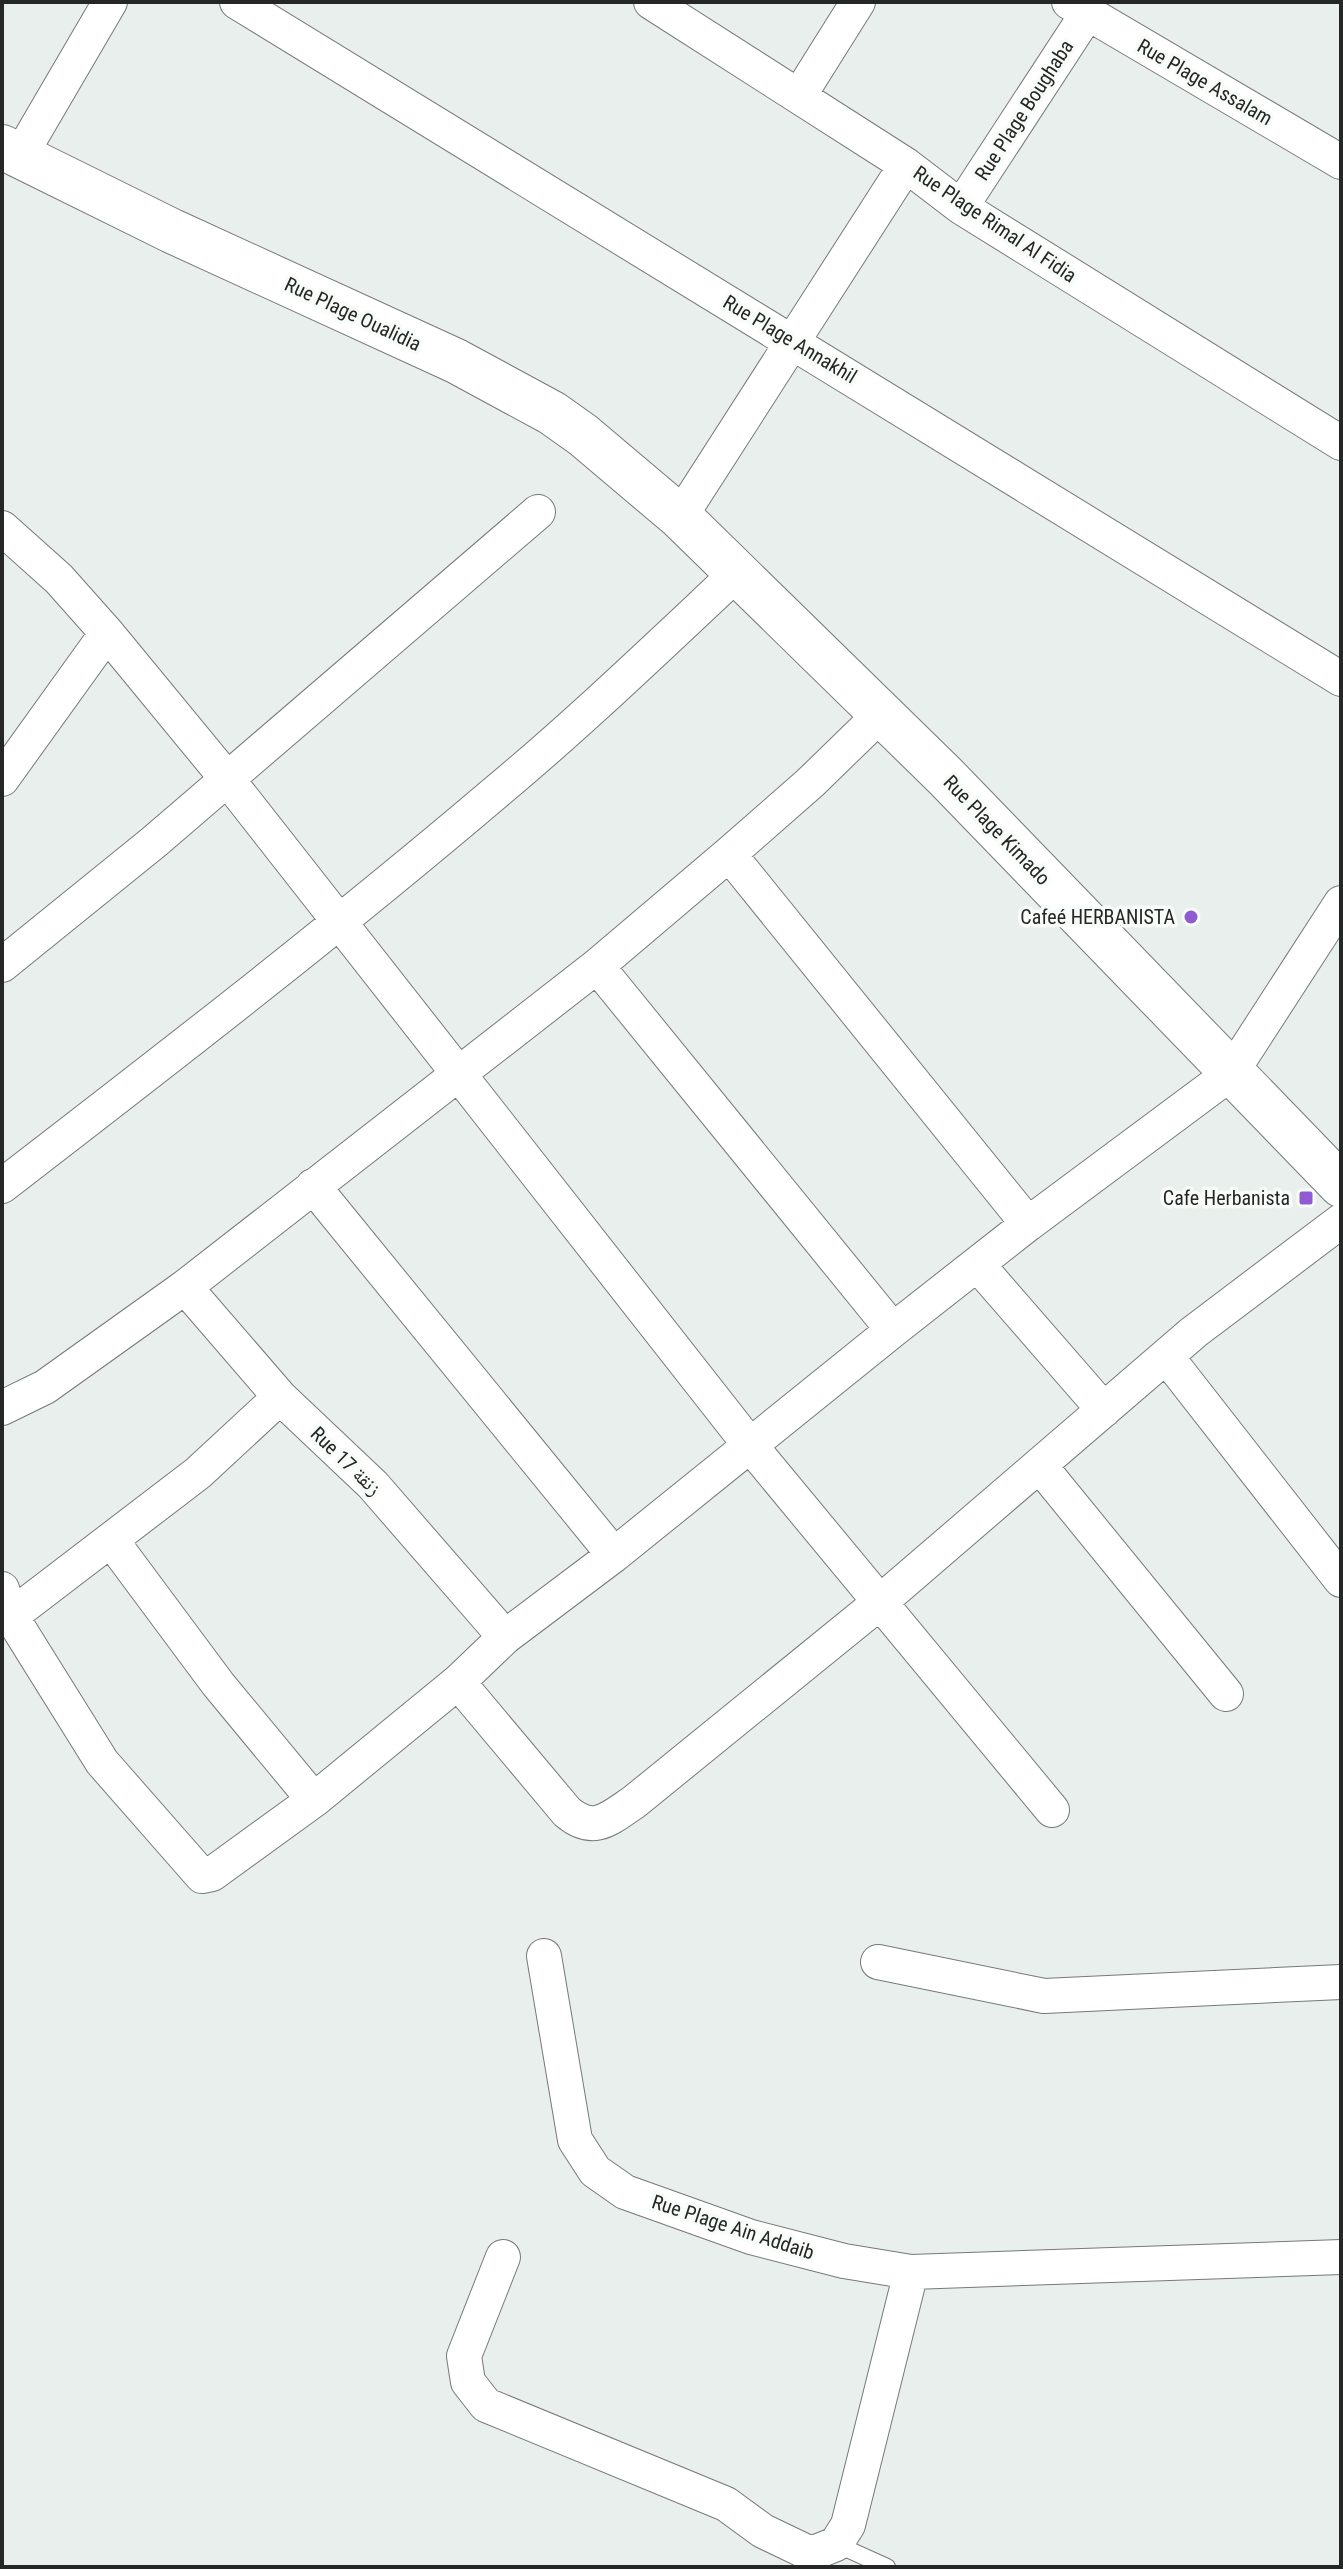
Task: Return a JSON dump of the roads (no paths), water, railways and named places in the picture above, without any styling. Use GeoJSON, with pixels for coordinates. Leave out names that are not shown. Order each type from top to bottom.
{"type":"FeatureCollection","features":[{"type":"Feature","properties":{"kind":"street"},"geometry":{"type":"LineString","coordinates":[[11,152],[110,2]]}},
{"type":"Feature","properties":{"kind":"street","name":"Rue Plage Annakhil"},"geometry":{"type":"LineString","coordinates":[[237,2],[793,340],[1341,679]]}},
{"type":"Feature","properties":{"kind":"street","name":"Rue Plage Rimal Al Fidia"},"geometry":{"type":"LineString","coordinates":[[651,2],[906,165],[961,207],[1341,443]]}},
{"type":"Feature","properties":{"kind":"street"},"geometry":{"type":"LineString","coordinates":[[799,96],[858,2]]}},
{"type":"Feature","properties":{"kind":"street","name":"Rue Plage Assalam"},"geometry":{"type":"LineString","coordinates":[[1078,8],[1341,162]]}},
{"type":"Feature","properties":{"kind":"street","name":"Rue Plage Boughaba"},"geometry":{"type":"LineString","coordinates":[[961,207],[1078,8]]}},
{"type":"Feature","properties":{"kind":"street","name":"Rue Plage Oualidia"},"geometry":{"type":"LineString","coordinates":[[11,152],[513,391],[583,435],[680,517]]}},
{"type":"Feature","properties":{"kind":"street"},"geometry":{"type":"LineString","coordinates":[[680,517],[906,165]]}},
{"type":"Feature","properties":{"kind":"street"},"geometry":{"type":"LineString","coordinates":[[2,965],[88,899],[538,512]]}},
{"type":"Feature","properties":{"kind":"street","name":"Rue Plage Kimado"},"geometry":{"type":"LineString","coordinates":[[680,517],[1037,871],[1341,1185]]}},
{"type":"Feature","properties":{"kind":"street"},"geometry":{"type":"LineString","coordinates":[[2,528],[59,579],[228,780],[749,1444],[1052,1810]]}},
{"type":"Feature","properties":{"kind":"street"},"geometry":{"type":"LineString","coordinates":[[2,1186],[497,792],[737,573]]}},
{"type":"Feature","properties":{"kind":"street"},"geometry":{"type":"LineString","coordinates":[[2,779],[107,633]]}},
{"type":"Feature","properties":{"kind":"street"},"geometry":{"type":"LineString","coordinates":[[2,1408],[45,1387],[185,1287],[597,966],[810,783],[881,714]]}},
{"type":"Feature","properties":{"kind":"street"},"geometry":{"type":"LineString","coordinates":[[729,854],[1028,1224]]}},
{"type":"Feature","properties":{"kind":"street"},"geometry":{"type":"LineString","coordinates":[[280,1397],[198,1473],[111,1540],[7,1603],[102,1762],[202,1876],[223,1867],[314,1800],[458,1682],[505,1637],[614,1555],[1028,1224],[1231,1073],[1341,903]]}},
{"type":"Feature","properties":{"kind":"street"},"geometry":{"type":"LineString","coordinates":[[597,966],[893,1330]]}},
{"type":"Feature","properties":{"kind":"street"},"geometry":{"type":"LineString","coordinates":[[313,1186],[614,1555]]}},
{"type":"Feature","properties":{"kind":"street"},"geometry":{"type":"LineString","coordinates":[[458,1682],[567,1812],[581,1822],[592,1825],[604,1822],[634,1802],[879,1603],[1166,1356],[1341,1221]]}},
{"type":"Feature","properties":{"kind":"street"},"geometry":{"type":"LineString","coordinates":[[977,1264],[1104,1410]]}},
{"type":"Feature","properties":{"kind":"street","name":"Rue 17 زنقة"},"geometry":{"type":"LineString","coordinates":[[185,1287],[280,1397],[373,1485],[505,1637]]}},
{"type":"Feature","properties":{"kind":"street"},"geometry":{"type":"LineString","coordinates":[[1166,1356],[1341,1580]]}},
{"type":"Feature","properties":{"kind":"street"},"geometry":{"type":"LineString","coordinates":[[1040,1466],[1226,1694]]}},
{"type":"Feature","properties":{"kind":"street"},"geometry":{"type":"LineString","coordinates":[[111,1540],[218,1684],[314,1800]]}},
{"type":"Feature","properties":{"kind":"street","name":"Rue Plage Ain Addaib"},"geometry":{"type":"LineString","coordinates":[[544,1956],[575,2140],[595,2171],[625,2192],[751,2237],[844,2261],[911,2272],[1341,2257]]}},
{"type":"Feature","properties":{"kind":"street"},"geometry":{"type":"LineString","coordinates":[[878,1962],[1044,1996],[1341,1982]]}},
{"type":"Feature","properties":{"kind":"street"},"geometry":{"type":"LineString","coordinates":[[503,2257],[464,2356],[468,2382],[486,2405],[726,2504],[763,2531],[811,2554],[836,2544],[848,2525],[911,2272]]}},
{"type":"Feature","properties":{"kind":"lane"},"geometry":{"type":"LineString","coordinates":[[836,2544],[887,2567]]}},
{"type":"Feature","properties":{"kind":"place","name":"Cafeé HERBANISTA"},"geometry":{"type":"Point","coordinates":[1191,917]}},
{"type":"Feature","properties":{"kind":"place","name":"Cafe Herbanista"},"geometry":{"type":"Point","coordinates":[1306,1198]}}]}
